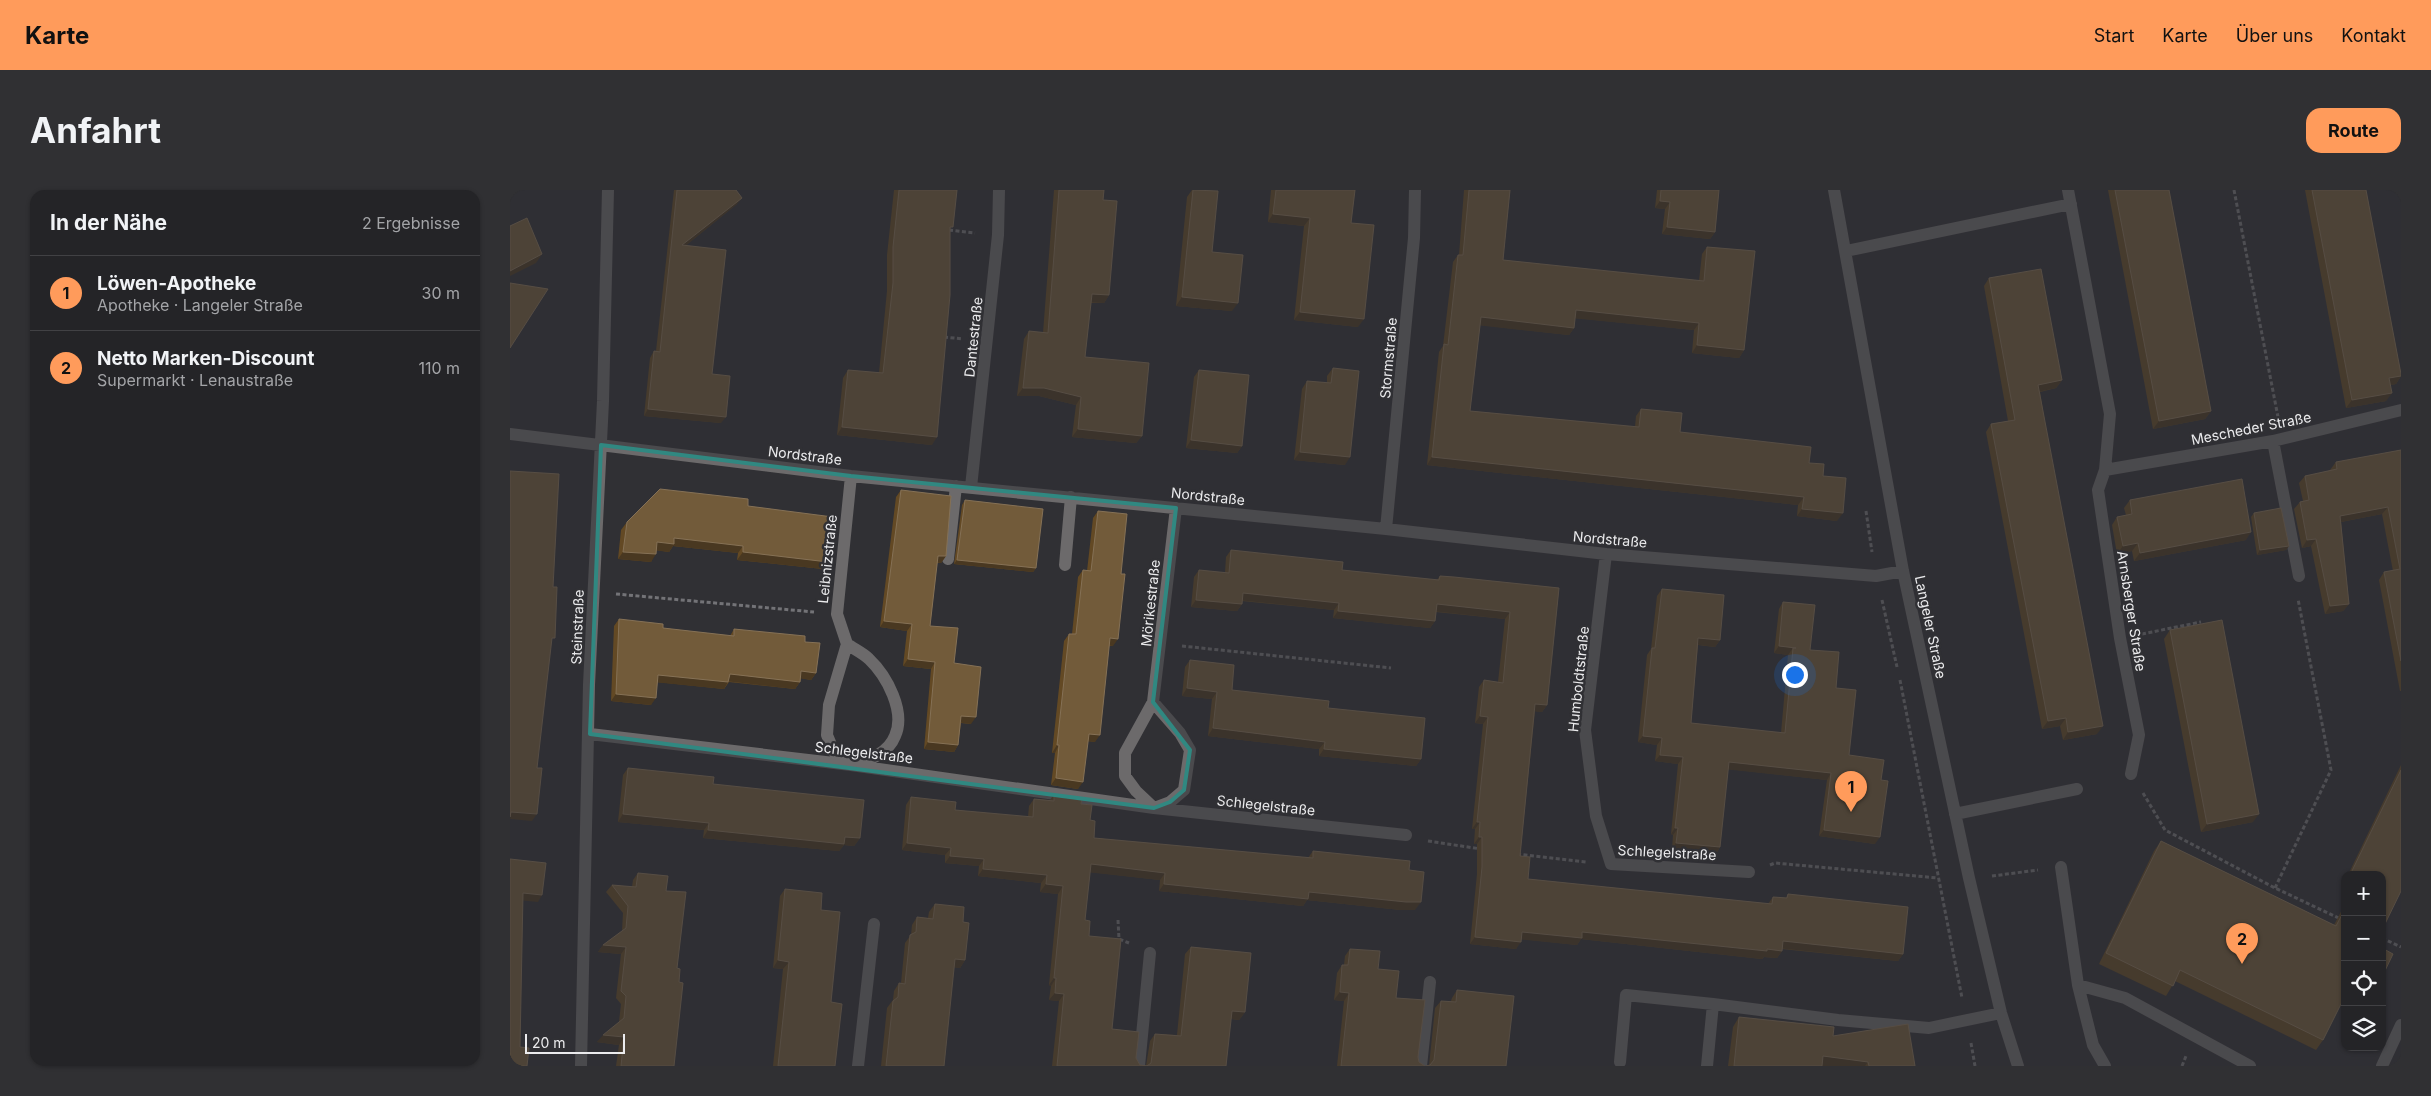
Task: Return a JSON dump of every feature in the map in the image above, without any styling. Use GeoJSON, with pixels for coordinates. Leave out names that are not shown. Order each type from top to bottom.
{"type":"FeatureCollection","features":[{"type":"Feature","properties":{"kind":"street","name":"Steinstraße"},"geometry":{"type":"LineString","coordinates":[[581,1066],[593,592],[601,445],[608,190]]}},
{"type":"Feature","properties":{"kind":"street","name":"Dantestraße"},"geometry":{"type":"LineString","coordinates":[[971,487],[998,235],[999,190]]}},
{"type":"Feature","properties":{"kind":"street","name":"Stormstraße"},"geometry":{"type":"LineString","coordinates":[[1386,528],[1414,238],[1415,190]]}},
{"type":"Feature","properties":{"kind":"street","name":"Langeler Straße"},"geometry":{"type":"LineString","coordinates":[[1834,190],[1903,571],[1955,814],[2001,1013],[2018,1066]]}},
{"type":"Feature","properties":{"kind":"street","name":"Arnsberger Straße"},"geometry":{"type":"LineString","coordinates":[[2068,190],[2110,414],[2105,470],[2098,490],[2120,638],[2140,735],[2131,774]]}},
{"type":"Feature","properties":{"kind":"street"},"geometry":{"type":"LineString","coordinates":[[1846,251],[2071,204]]}},
{"type":"Feature","properties":{"kind":"street","name":"Mescheder Straße"},"geometry":{"type":"LineString","coordinates":[[2105,470],[2276,440],[2401,410]]}},
{"type":"Feature","properties":{"kind":"street","name":"Nordstraße"},"geometry":{"type":"LineString","coordinates":[[510,434],[851,476],[1386,528],[1606,554],[1867,575],[1903,571]]}},
{"type":"Feature","properties":{"kind":"street"},"geometry":{"type":"LineString","coordinates":[[2276,440],[2299,576]]}},
{"type":"Feature","properties":{"kind":"street","name":"Leibnizstraße"},"geometry":{"type":"LineString","coordinates":[[847,644],[837,614],[851,476]]}},
{"type":"Feature","properties":{"kind":"street"},"geometry":{"type":"LineString","coordinates":[[948,558],[956,486]]}},
{"type":"Feature","properties":{"kind":"street"},"geometry":{"type":"LineString","coordinates":[[1065,565],[1071,497]]}},
{"type":"Feature","properties":{"kind":"street","name":"Mörikestraße"},"geometry":{"type":"LineString","coordinates":[[1154,808],[1136,791],[1125,776],[1125,752],[1153,702],[1176,508]]}},
{"type":"Feature","properties":{"kind":"street","name":"Humboldtstraße"},"geometry":{"type":"LineString","coordinates":[[1606,554],[1585,730],[1596,816],[1611,864]]}},
{"type":"Feature","properties":{"kind":"street"},"geometry":{"type":"LineString","coordinates":[[847,644],[869,659],[886,679],[898,706],[896,736],[887,748],[872,760],[851,765],[834,752],[828,735],[829,705],[847,644]]}},
{"type":"Feature","properties":{"kind":"street"},"geometry":{"type":"LineString","coordinates":[[1153,702],[1180,732],[1190,750],[1184,790],[1170,802],[1154,808]]}},
{"type":"Feature","properties":{"kind":"street","name":"Schlegelstraße"},"geometry":{"type":"LineString","coordinates":[[590,734],[851,765],[1154,808],[1406,835]]}},
{"type":"Feature","properties":{"kind":"street"},"geometry":{"type":"LineString","coordinates":[[1955,814],[2077,789]]}},
{"type":"Feature","properties":{"kind":"street","name":"Schlegelstraße"},"geometry":{"type":"LineString","coordinates":[[1611,864],[1749,872]]}},
{"type":"Feature","properties":{"kind":"street"},"geometry":{"type":"LineString","coordinates":[[2061,867],[2078,985],[2093,1045],[2105,1066]]}},
{"type":"Feature","properties":{"kind":"street"},"geometry":{"type":"LineString","coordinates":[[858,1066],[874,924]]}},
{"type":"Feature","properties":{"kind":"street"},"geometry":{"type":"LineString","coordinates":[[1139,1066],[1150,953]]}},
{"type":"Feature","properties":{"kind":"street"},"geometry":{"type":"LineString","coordinates":[[1421,1066],[1430,982]]}},
{"type":"Feature","properties":{"kind":"street"},"geometry":{"type":"LineString","coordinates":[[2078,985],[2125,998],[2250,1066]]}},
{"type":"Feature","properties":{"kind":"street"},"geometry":{"type":"LineString","coordinates":[[1620,1062],[1626,995],[1838,1020],[1929,1028],[2001,1013]]}},
{"type":"Feature","properties":{"kind":"street"},"geometry":{"type":"LineString","coordinates":[[1707,1066],[1713,1004]]}},
{"type":"Feature","properties":{"kind":"street"},"geometry":{"type":"LineString","coordinates":[[2382,1066],[2401,1024]]}},
{"type":"Feature","properties":{"kind":"path"},"geometry":{"type":"LineString","coordinates":[[2234,190],[2278,410],[2276,440]]}},
{"type":"Feature","properties":{"kind":"path"},"geometry":{"type":"LineString","coordinates":[[593,592],[837,614]]}},
{"type":"Feature","properties":{"kind":"path"},"geometry":{"type":"LineString","coordinates":[[2275,888],[2331,770],[2301,613]]}},
{"type":"Feature","properties":{"kind":"path"},"geometry":{"type":"LineString","coordinates":[[2120,638],[2201,622]]}},
{"type":"Feature","properties":{"kind":"path"},"geometry":{"type":"LineString","coordinates":[[1161,644],[1391,668]]}},
{"type":"Feature","properties":{"kind":"path"},"geometry":{"type":"LineString","coordinates":[[2131,774],[2165,830],[2275,888],[2341,918]]}},
{"type":"Feature","properties":{"kind":"path"},"geometry":{"type":"LineString","coordinates":[[1406,835],[1436,843],[1482,849]]}},
{"type":"Feature","properties":{"kind":"path","name":"Schlegelstraße"},"geometry":{"type":"LineString","coordinates":[[1510,853],[1611,864]]}},
{"type":"Feature","properties":{"kind":"path"},"geometry":{"type":"LineString","coordinates":[[1749,872],[1776,863],[1938,878],[1975,1066]]}},
{"type":"Feature","properties":{"kind":"path"},"geometry":{"type":"LineString","coordinates":[[2006,874],[2020,872]]}},
{"type":"Feature","properties":{"kind":"path"},"geometry":{"type":"LineString","coordinates":[[2386,940],[2401,947]]}},
{"type":"Feature","properties":{"kind":"highlighted area"},"geometry":{"type":"Polygon","coordinates":[[[601,445],[851,476],[1176,508],[1153,702],[1190,750],[1184,790],[1170,802],[1154,808],[590,734],[601,445]]]}},
{"type":"Feature","properties":{"kind":"building"},"geometry":{"type":"Polygon","coordinates":[[[677,190],[736,190],[742,198],[682,245],[726,250],[712,374],[730,376],[726,417],[648,409],[654,351],[660,352],[677,190]]]}},
{"type":"Feature","properties":{"kind":"building"},"geometry":{"type":"Polygon","coordinates":[[[899,190],[957,190],[953,227],[950,227],[950,295],[937,437],[842,427],[848,370],[883,373],[893,283],[893,247],[899,190]]]}},
{"type":"Feature","properties":{"kind":"building"},"geometry":{"type":"Polygon","coordinates":[[[1059,190],[1104,190],[1103,200],[1117,201],[1109,295],[1092,294],[1085,357],[1149,363],[1142,436],[1078,429],[1081,397],[1044,388],[1023,388],[1029,331],[1048,333],[1059,190]]]}},
{"type":"Feature","properties":{"kind":"building"},"geometry":{"type":"Polygon","coordinates":[[[1193,190],[1218,191],[1212,252],[1243,255],[1238,303],[1182,297],[1193,190]]]}},
{"type":"Feature","properties":{"kind":"building"},"geometry":{"type":"Polygon","coordinates":[[[1276,190],[1355,190],[1351,223],[1374,225],[1364,319],[1300,312],[1310,218],[1273,214],[1276,190]]]}},
{"type":"Feature","properties":{"kind":"building"},"geometry":{"type":"Polygon","coordinates":[[[1469,190],[1510,190],[1503,260],[1704,281],[1707,247],[1755,251],[1744,350],[1697,345],[1699,323],[1576,310],[1574,328],[1481,317],[1470,411],[1639,427],[1641,409],[1682,413],[1680,432],[1811,447],[1809,463],[1824,464],[1823,476],[1846,478],[1843,513],[1802,509],[1804,497],[1432,457],[1444,344],[1448,345],[1458,255],[1463,255],[1469,190]]]}},
{"type":"Feature","properties":{"kind":"building"},"geometry":{"type":"Polygon","coordinates":[[[1661,190],[1719,190],[1715,232],[1667,227],[1670,202],[1660,201],[1661,190]]]}},
{"type":"Feature","properties":{"kind":"building"},"geometry":{"type":"Polygon","coordinates":[[[2115,190],[2169,190],[2211,411],[2159,421],[2115,190]]]}},
{"type":"Feature","properties":{"kind":"building"},"geometry":{"type":"Polygon","coordinates":[[[2312,190],[2366,190],[2401,374],[2401,376],[2389,378],[2392,393],[2352,400],[2312,190]]]}},
{"type":"Feature","properties":{"kind":"building"},"geometry":{"type":"Polygon","coordinates":[[[527,218],[542,254],[510,271],[510,226],[527,218]]]}},
{"type":"Feature","properties":{"kind":"building"},"geometry":{"type":"Polygon","coordinates":[[[2041,269],[2062,380],[2038,385],[2103,726],[2068,732],[2066,718],[2048,721],[1991,424],[2015,420],[1989,278],[2041,269]]]}},
{"type":"Feature","properties":{"kind":"building"},"geometry":{"type":"Polygon","coordinates":[[[510,283],[548,289],[510,348],[510,283]]]}},
{"type":"Feature","properties":{"kind":"building"},"geometry":{"type":"Polygon","coordinates":[[[1333,368],[1359,371],[1350,457],[1300,452],[1307,381],[1331,383],[1333,368]]]}},
{"type":"Feature","properties":{"kind":"building"},"geometry":{"type":"Polygon","coordinates":[[[1199,370],[1249,375],[1242,446],[1191,440],[1199,370]]]}},
{"type":"Feature","properties":{"kind":"building"},"geometry":{"type":"Polygon","coordinates":[[[2401,450],[2401,661],[2384,572],[2400,569],[2388,507],[2340,516],[2349,604],[2330,606],[2316,539],[2307,540],[2300,502],[2309,500],[2305,476],[2337,469],[2336,462],[2401,450]]]}},
{"type":"Feature","properties":{"kind":"building"},"geometry":{"type":"Polygon","coordinates":[[[510,471],[559,474],[553,587],[557,587],[555,638],[552,638],[537,768],[542,768],[537,814],[511,812],[510,817],[510,471]]]}},
{"type":"Feature","properties":{"kind":"building"},"geometry":{"type":"Polygon","coordinates":[[[2242,479],[2251,532],[2140,553],[2138,543],[2123,546],[2117,517],[2132,514],[2130,500],[2242,479]]]}},
{"type":"Feature","properties":{"kind":"building"},"geometry":{"type":"Polygon","coordinates":[[[660,489],[748,499],[748,506],[833,517],[828,562],[743,552],[743,546],[674,538],[674,544],[657,542],[656,554],[623,552],[627,522],[660,489]]]}},
{"type":"Feature","properties":{"kind":"building"},"geometry":{"type":"Polygon","coordinates":[[[901,490],[951,496],[946,556],[938,556],[930,626],[958,628],[954,663],[981,667],[976,717],[961,716],[958,745],[928,742],[935,662],[908,659],[912,624],[884,621],[901,490]]]}},
{"type":"Feature","properties":{"kind":"building"},"geometry":{"type":"Polygon","coordinates":[[[965,500],[1043,509],[1036,568],[957,560],[965,500]]]}},
{"type":"Feature","properties":{"kind":"building"},"geometry":{"type":"Polygon","coordinates":[[[2281,508],[2289,546],[2260,550],[2254,513],[2281,508]]]}},
{"type":"Feature","properties":{"kind":"building"},"geometry":{"type":"Polygon","coordinates":[[[1098,511],[1127,514],[1121,574],[1125,574],[1118,639],[1110,638],[1100,735],[1089,734],[1083,782],[1056,778],[1059,745],[1057,745],[1069,634],[1076,634],[1083,570],[1091,571],[1098,511]]]}},
{"type":"Feature","properties":{"kind":"building"},"geometry":{"type":"Polygon","coordinates":[[[1231,550],[1343,562],[1342,570],[1439,580],[1440,576],[1454,577],[1559,588],[1547,705],[1535,704],[1520,856],[1530,857],[1528,879],[1772,904],[1773,897],[1787,898],[1788,894],[1908,907],[1903,954],[1783,941],[1782,951],[1767,949],[1767,951],[1582,932],[1582,938],[1522,932],[1521,942],[1475,937],[1482,867],[1482,837],[1479,837],[1480,822],[1477,822],[1488,717],[1480,716],[1484,680],[1503,683],[1510,612],[1437,604],[1435,621],[1338,611],[1339,603],[1243,593],[1242,604],[1196,600],[1199,570],[1229,573],[1231,550]]]}},
{"type":"Feature","properties":{"kind":"building"},"geometry":{"type":"Polygon","coordinates":[[[1662,589],[1724,595],[1720,640],[1698,638],[1691,723],[1785,733],[1793,648],[1796,648],[1779,646],[1783,602],[1815,605],[1810,650],[1839,652],[1836,688],[1856,690],[1849,755],[1884,760],[1881,780],[1888,781],[1880,837],[1824,830],[1831,773],[1729,762],[1720,847],[1676,843],[1678,828],[1675,828],[1683,757],[1660,755],[1662,738],[1643,736],[1652,648],[1655,648],[1662,589]]]}},
{"type":"Feature","properties":{"kind":"building"},"geometry":{"type":"Polygon","coordinates":[[[619,619],[663,624],[663,628],[734,636],[734,629],[805,636],[805,642],[820,643],[816,673],[801,671],[800,682],[730,674],[728,682],[658,675],[656,698],[616,694],[619,619]]]}},
{"type":"Feature","properties":{"kind":"building"},"geometry":{"type":"Polygon","coordinates":[[[2222,620],[2259,814],[2207,824],[2170,630],[2222,620]]]}},
{"type":"Feature","properties":{"kind":"building"},"geometry":{"type":"Polygon","coordinates":[[[1190,660],[1234,665],[1232,690],[1329,701],[1328,708],[1425,718],[1421,759],[1324,749],[1325,742],[1213,728],[1217,692],[1187,688],[1190,660]]]}},
{"type":"Feature","properties":{"kind":"building"},"geometry":{"type":"Polygon","coordinates":[[[628,768],[714,777],[713,784],[864,800],[860,838],[845,837],[844,844],[708,830],[709,823],[623,814],[628,768]]]}},
{"type":"Feature","properties":{"kind":"building"},"geometry":{"type":"Polygon","coordinates":[[[2401,770],[2401,891],[2386,922],[2386,871],[2352,871],[2401,770]]]}},
{"type":"Feature","properties":{"kind":"building"},"geometry":{"type":"Polygon","coordinates":[[[1054,794],[1082,798],[1081,804],[1092,805],[1090,820],[1095,821],[1094,838],[1313,858],[1313,851],[1410,861],[1409,870],[1424,872],[1421,902],[1309,892],[1308,899],[1164,884],[1165,873],[1091,864],[1085,920],[1090,921],[1089,936],[1121,939],[1112,1029],[1139,1032],[1136,1058],[1140,1065],[1147,1066],[1057,1066],[1064,994],[1055,993],[1056,978],[1054,978],[1063,886],[1046,884],[1047,875],[983,869],[984,859],[950,856],[951,848],[907,843],[911,797],[956,802],[955,810],[1033,817],[1034,799],[1054,801],[1054,794]]]}},
{"type":"Feature","properties":{"kind":"building"},"geometry":{"type":"Polygon","coordinates":[[[2161,841],[2336,926],[2341,917],[2341,1004],[2323,1040],[2180,970],[2173,986],[2106,953],[2161,841]]]}},
{"type":"Feature","properties":{"kind":"building"},"geometry":{"type":"Polygon","coordinates":[[[510,859],[546,863],[542,895],[523,893],[520,1047],[529,1048],[527,1066],[510,1066],[510,859]]]}},
{"type":"Feature","properties":{"kind":"building"},"geometry":{"type":"Polygon","coordinates":[[[638,873],[668,876],[666,891],[686,892],[677,968],[680,969],[679,982],[683,983],[674,1066],[621,1066],[624,1037],[603,1035],[624,1018],[626,996],[621,991],[626,947],[603,945],[626,928],[628,906],[612,885],[636,887],[638,873]]]}},
{"type":"Feature","properties":{"kind":"building"},"geometry":{"type":"Polygon","coordinates":[[[785,889],[822,893],[821,910],[840,912],[831,1002],[842,1004],[835,1066],[778,1066],[789,962],[778,960],[785,889]]]}},
{"type":"Feature","properties":{"kind":"building"},"geometry":{"type":"Polygon","coordinates":[[[935,904],[964,907],[963,922],[969,923],[965,960],[955,959],[944,1066],[886,1066],[893,1001],[898,997],[899,983],[905,984],[910,935],[916,932],[917,917],[933,919],[935,904]]]}},
{"type":"Feature","properties":{"kind":"building"},"geometry":{"type":"Polygon","coordinates":[[[1191,947],[1251,953],[1245,1012],[1232,1011],[1226,1066],[1147,1066],[1151,1063],[1155,1034],[1181,1036],[1191,947]]]}},
{"type":"Feature","properties":{"kind":"building"},"geometry":{"type":"Polygon","coordinates":[[[1350,949],[1380,951],[1378,969],[1399,971],[1396,998],[1425,1000],[1418,1057],[1419,1062],[1425,1066],[1341,1066],[1349,993],[1340,992],[1342,965],[1348,965],[1350,949]]]}},
{"type":"Feature","properties":{"kind":"building"},"geometry":{"type":"Polygon","coordinates":[[[2386,950],[2393,954],[2386,969],[2386,950]]]}},
{"type":"Feature","properties":{"kind":"building"},"geometry":{"type":"Polygon","coordinates":[[[1457,990],[1514,996],[1506,1066],[1426,1066],[1430,1065],[1434,1060],[1441,1001],[1456,1002],[1457,990]]]}},
{"type":"Feature","properties":{"kind":"building"},"geometry":{"type":"Polygon","coordinates":[[[1739,1017],[1834,1027],[1833,1036],[1908,1024],[1915,1066],[1869,1066],[1868,1062],[1823,1056],[1822,1066],[1734,1066],[1739,1017]]]}},
{"type":"Feature","properties":{"kind":"place","name":"Löwen-Apotheke"},"geometry":{"type":"Point","coordinates":[1851,812]}},
{"type":"Feature","properties":{"kind":"place","name":"Netto Marken-Discount"},"geometry":{"type":"Point","coordinates":[2242,964]}}]}
